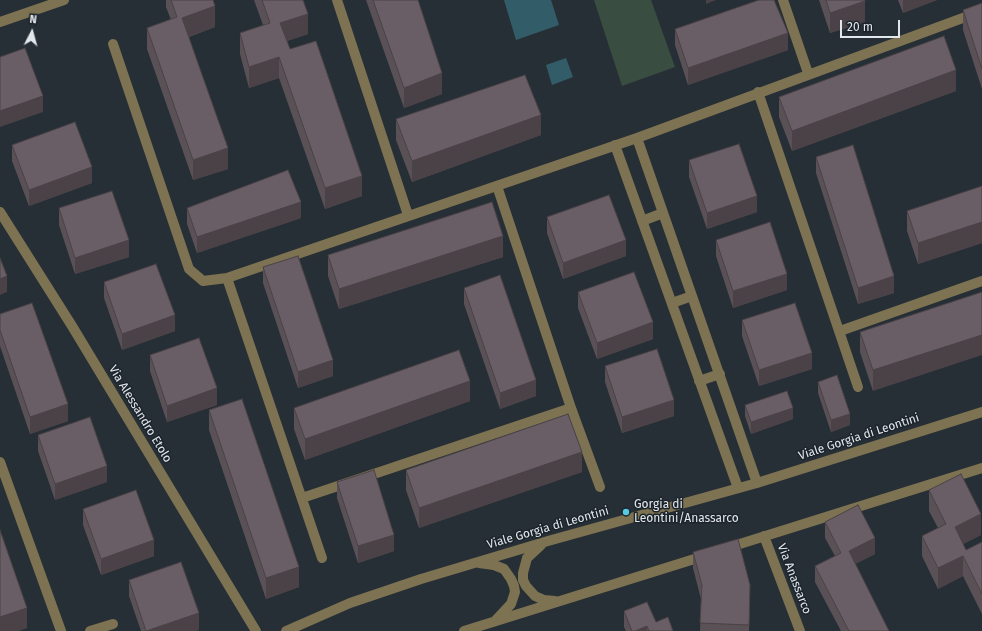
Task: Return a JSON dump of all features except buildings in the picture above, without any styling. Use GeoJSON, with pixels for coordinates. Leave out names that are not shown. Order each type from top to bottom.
{"type":"FeatureCollection","features":[{"type":"Feature","properties":{"kind":"street"},"geometry":{"type":"LineString","coordinates":[[0,22],[64,0]]}},
{"type":"Feature","properties":{"kind":"street"},"geometry":{"type":"LineString","coordinates":[[337,0],[408,215]]}},
{"type":"Feature","properties":{"kind":"street"},"geometry":{"type":"LineString","coordinates":[[783,0],[808,73]]}},
{"type":"Feature","properties":{"kind":"street"},"geometry":{"type":"LineString","coordinates":[[112,44],[190,269],[203,281],[227,278],[408,215],[638,138],[808,73],[982,11]]}},
{"type":"Feature","properties":{"kind":"street"},"geometry":{"type":"LineString","coordinates":[[758,92],[858,387]]}},
{"type":"Feature","properties":{"kind":"street"},"geometry":{"type":"LineString","coordinates":[[638,138],[757,483]]}},
{"type":"Feature","properties":{"kind":"street"},"geometry":{"type":"LineString","coordinates":[[615,145],[738,488]]}},
{"type":"Feature","properties":{"kind":"street"},"geometry":{"type":"LineString","coordinates":[[497,186],[571,408],[600,487]]}},
{"type":"Feature","properties":{"kind":"street","name":"Via Alessandro Etolo"},"geometry":{"type":"LineString","coordinates":[[0,212],[72,326],[256,631]]}},
{"type":"Feature","properties":{"kind":"street"},"geometry":{"type":"LineString","coordinates":[[642,221],[663,213]]}},
{"type":"Feature","properties":{"kind":"street"},"geometry":{"type":"LineString","coordinates":[[227,278],[322,558]]}},
{"type":"Feature","properties":{"kind":"street"},"geometry":{"type":"LineString","coordinates":[[840,331],[982,281]]}},
{"type":"Feature","properties":{"kind":"street"},"geometry":{"type":"LineString","coordinates":[[672,303],[692,296]]}},
{"type":"Feature","properties":{"kind":"street"},"geometry":{"type":"LineString","coordinates":[[700,381],[720,374]]}},
{"type":"Feature","properties":{"kind":"street"},"geometry":{"type":"LineString","coordinates":[[302,498],[571,408]]}},
{"type":"Feature","properties":{"kind":"street","name":"Viale Gorgia di Leontini"},"geometry":{"type":"LineString","coordinates":[[286,631],[362,599],[472,564],[548,541],[757,483],[982,412]]}},
{"type":"Feature","properties":{"kind":"street"},"geometry":{"type":"LineString","coordinates":[[0,462],[61,631]]}},
{"type":"Feature","properties":{"kind":"street"},"geometry":{"type":"LineString","coordinates":[[464,631],[564,601],[764,536],[982,468]]}},
{"type":"Feature","properties":{"kind":"street","name":"Via Anassarco"},"geometry":{"type":"LineString","coordinates":[[764,536],[800,631]]}},
{"type":"Feature","properties":{"kind":"street"},"geometry":{"type":"LineString","coordinates":[[548,541],[532,551],[527,558],[522,573],[523,580],[534,596],[544,600],[564,601]]}},
{"type":"Feature","properties":{"kind":"street"},"geometry":{"type":"LineString","coordinates":[[472,564],[487,564],[499,567],[508,573],[514,586],[511,604],[503,614],[493,622]]}},
{"type":"Feature","properties":{"kind":"street"},"geometry":{"type":"LineString","coordinates":[[90,631],[113,624]]}},
{"type":"Feature","properties":{"kind":"green space"},"geometry":{"type":"Polygon","coordinates":[[[594,0],[651,0],[675,67],[622,86],[594,0]]]}},
{"type":"Feature","properties":{"kind":"water"},"geometry":{"type":"Polygon","coordinates":[[[504,0],[551,0],[559,25],[516,40],[504,0]]]}},
{"type":"Feature","properties":{"kind":"water"},"geometry":{"type":"Polygon","coordinates":[[[566,58],[573,77],[552,85],[546,65],[566,58]]]}},
{"type":"Feature","properties":{"kind":"place","name":"Gorgia di Leontini/Anassarco"},"geometry":{"type":"Point","coordinates":[626,512]}}]}
